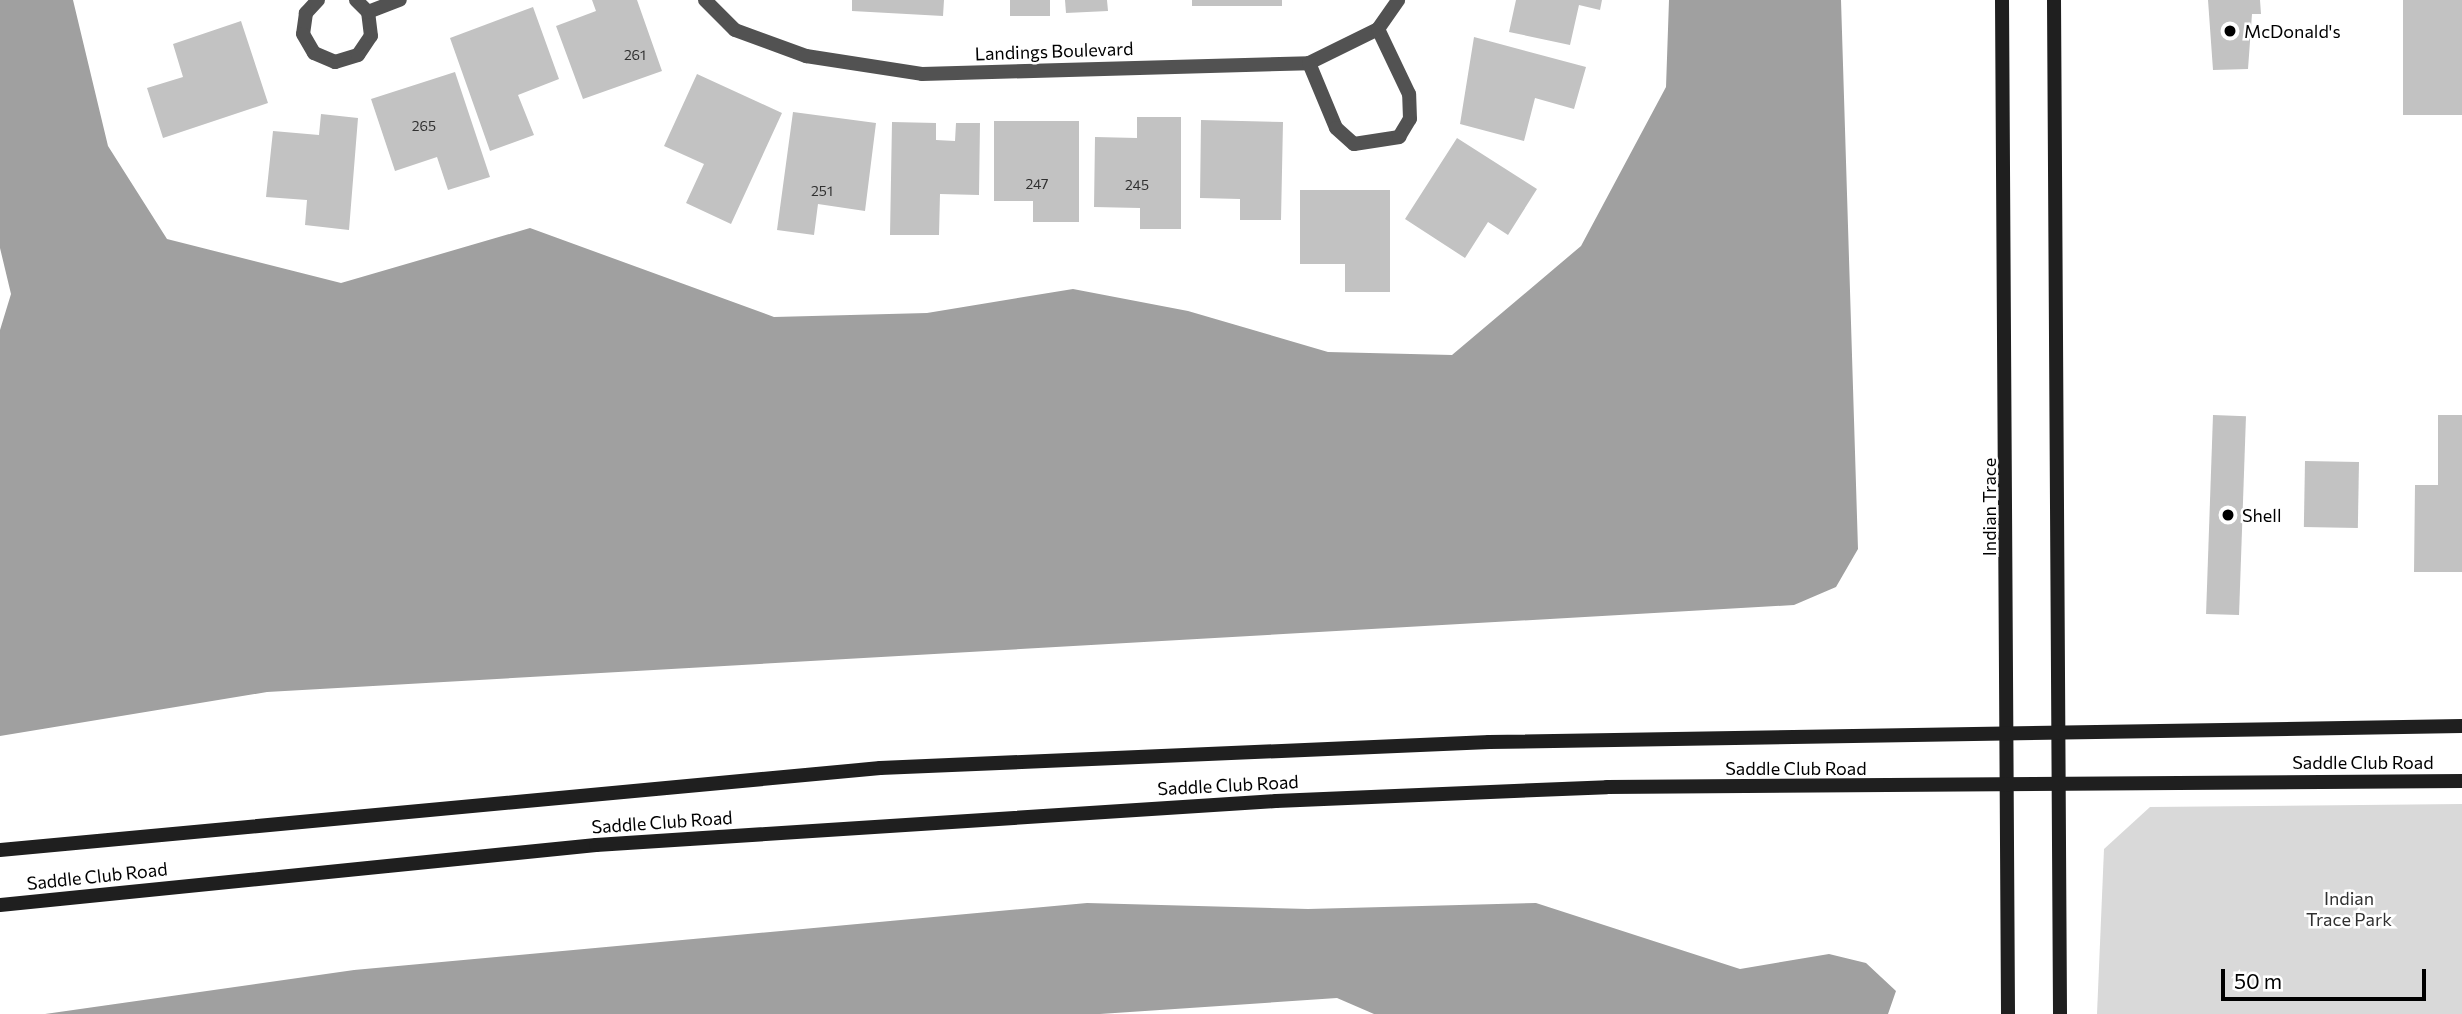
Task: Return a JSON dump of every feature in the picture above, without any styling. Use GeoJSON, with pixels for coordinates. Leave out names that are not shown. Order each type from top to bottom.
{"type":"FeatureCollection","features":[{"type":"Feature","properties":{"kind":"street"},"geometry":{"type":"LineString","coordinates":[[318,0],[306,13],[303,34],[324,60],[347,61],[366,47],[368,12],[356,0]]}},
{"type":"Feature","properties":{"kind":"street"},"geometry":{"type":"LineString","coordinates":[[368,12],[400,0]]}},
{"type":"Feature","properties":{"kind":"street","name":"Landings Boulevard"},"geometry":{"type":"LineString","coordinates":[[705,0],[735,30],[806,56],[922,74],[1309,63],[1378,29],[1398,0]]}},
{"type":"Feature","properties":{"kind":"street","name":"Indian Trace"},"geometry":{"type":"LineString","coordinates":[[2002,0],[2009,788],[2008,1014]]}},
{"type":"Feature","properties":{"kind":"street"},"geometry":{"type":"LineString","coordinates":[[2053,0],[2061,730],[2060,1014]]}},
{"type":"Feature","properties":{"kind":"street"},"geometry":{"type":"LineString","coordinates":[[1309,63],[1336,128],[1354,144],[1380,145],[1399,137],[1410,119],[1409,94],[1378,29]]}},
{"type":"Feature","properties":{"kind":"street","name":"Saddle Club Road"},"geometry":{"type":"LineString","coordinates":[[0,850],[880,768],[1489,742],[2008,730],[2462,726]]}},
{"type":"Feature","properties":{"kind":"street","name":"Saddle Club Road"},"geometry":{"type":"LineString","coordinates":[[0,905],[596,845],[1276,801],[1606,787],[2061,788],[2462,780]]}},
{"type":"Feature","properties":{"kind":"green space","name":"Indian Trace Park"},"geometry":{"type":"Polygon","coordinates":[[[2462,804],[2462,1014],[2097,1014],[2104,849],[2150,807],[2462,804]]]}},
{"type":"Feature","properties":{"kind":"shaded area"},"geometry":{"type":"Polygon","coordinates":[[[0,0],[73,0],[108,146],[167,239],[341,283],[530,228],[774,317],[927,313],[1073,289],[1188,311],[1328,352],[1452,355],[1581,246],[1666,87],[1669,0],[1841,0],[1858,549],[1836,587],[1794,605],[267,692],[0,736],[0,330],[11,294],[0,248],[0,0]]]}},
{"type":"Feature","properties":{"kind":"shaded area"},"geometry":{"type":"Polygon","coordinates":[[[1087,903],[1308,909],[1536,903],[1740,969],[1829,954],[1866,963],[1896,991],[1888,1014],[1374,1014],[1337,998],[1100,1014],[45,1014],[354,970],[1087,903]]]}},
{"type":"Feature","properties":{"kind":"building"},"geometry":{"type":"Polygon","coordinates":[[[592,0],[637,0],[662,71],[583,99],[556,26],[596,11],[592,0]]]}},
{"type":"Feature","properties":{"kind":"building"},"geometry":{"type":"Polygon","coordinates":[[[852,0],[944,0],[943,16],[852,11],[852,0]]]}},
{"type":"Feature","properties":{"kind":"building"},"geometry":{"type":"Polygon","coordinates":[[[1010,0],[1050,0],[1050,16],[1010,16],[1010,0]]]}},
{"type":"Feature","properties":{"kind":"building"},"geometry":{"type":"Polygon","coordinates":[[[1065,0],[1107,0],[1108,11],[1066,13],[1065,0]]]}},
{"type":"Feature","properties":{"kind":"building"},"geometry":{"type":"Polygon","coordinates":[[[1192,0],[1282,0],[1282,6],[1192,6],[1192,0]]]}},
{"type":"Feature","properties":{"kind":"building"},"geometry":{"type":"Polygon","coordinates":[[[1516,0],[1602,0],[1600,10],[1579,5],[1570,45],[1509,32],[1516,0]]]}},
{"type":"Feature","properties":{"kind":"building","name":"McDonald's"},"geometry":{"type":"Polygon","coordinates":[[[2208,0],[2260,0],[2261,14],[2252,14],[2248,69],[2213,70],[2208,0]]]}},
{"type":"Feature","properties":{"kind":"building"},"geometry":{"type":"Polygon","coordinates":[[[2403,0],[2462,0],[2462,115],[2403,115],[2403,0]]]}},
{"type":"Feature","properties":{"kind":"building"},"geometry":{"type":"Polygon","coordinates":[[[533,7],[559,79],[518,95],[534,135],[490,151],[450,38],[533,7]]]}},
{"type":"Feature","properties":{"kind":"building"},"geometry":{"type":"Polygon","coordinates":[[[241,21],[268,103],[163,138],[147,88],[183,77],[173,44],[241,21]]]}},
{"type":"Feature","properties":{"kind":"building"},"geometry":{"type":"Polygon","coordinates":[[[1474,37],[1586,67],[1574,109],[1535,98],[1524,141],[1460,124],[1474,37]]]}},
{"type":"Feature","properties":{"kind":"building"},"geometry":{"type":"Polygon","coordinates":[[[455,72],[490,177],[448,190],[437,157],[395,171],[371,99],[455,72]]]}},
{"type":"Feature","properties":{"kind":"building"},"geometry":{"type":"Polygon","coordinates":[[[697,74],[782,113],[731,224],[686,203],[704,164],[664,146],[697,74]]]}},
{"type":"Feature","properties":{"kind":"building"},"geometry":{"type":"Polygon","coordinates":[[[793,112],[876,123],[865,211],[818,204],[814,235],[777,230],[793,112]]]}},
{"type":"Feature","properties":{"kind":"building"},"geometry":{"type":"Polygon","coordinates":[[[321,114],[358,118],[349,230],[305,225],[307,200],[266,197],[273,131],[319,135],[321,114]]]}},
{"type":"Feature","properties":{"kind":"building"},"geometry":{"type":"Polygon","coordinates":[[[1137,117],[1181,117],[1181,229],[1140,229],[1140,208],[1094,207],[1095,137],[1137,138],[1137,117]]]}},
{"type":"Feature","properties":{"kind":"building"},"geometry":{"type":"Polygon","coordinates":[[[1201,120],[1283,122],[1281,220],[1240,220],[1240,199],[1200,198],[1201,120]]]}},
{"type":"Feature","properties":{"kind":"building"},"geometry":{"type":"Polygon","coordinates":[[[994,121],[1079,121],[1079,222],[1033,222],[1033,201],[994,201],[994,121]]]}},
{"type":"Feature","properties":{"kind":"building"},"geometry":{"type":"Polygon","coordinates":[[[892,122],[936,123],[936,140],[955,141],[956,123],[980,123],[979,195],[940,194],[939,235],[890,235],[892,122]]]}},
{"type":"Feature","properties":{"kind":"building"},"geometry":{"type":"Polygon","coordinates":[[[1457,138],[1537,189],[1508,235],[1488,222],[1465,258],[1405,219],[1457,138]]]}},
{"type":"Feature","properties":{"kind":"building"},"geometry":{"type":"Polygon","coordinates":[[[1300,190],[1390,190],[1390,292],[1345,292],[1345,264],[1300,264],[1300,190]]]}},
{"type":"Feature","properties":{"kind":"building","name":"Shell"},"geometry":{"type":"Polygon","coordinates":[[[2213,415],[2246,416],[2239,615],[2206,614],[2213,415]]]}},
{"type":"Feature","properties":{"kind":"building"},"geometry":{"type":"Polygon","coordinates":[[[2438,415],[2462,415],[2462,572],[2414,572],[2415,485],[2438,485],[2438,415]]]}},
{"type":"Feature","properties":{"kind":"building"},"geometry":{"type":"Polygon","coordinates":[[[2305,461],[2359,462],[2358,528],[2304,527],[2305,461]]]}},
{"type":"Feature","properties":{"kind":"place","name":"McDonald's"},"geometry":{"type":"Point","coordinates":[2230,31]}},
{"type":"Feature","properties":{"kind":"place","name":"Shell"},"geometry":{"type":"Point","coordinates":[2228,515]}}]}
